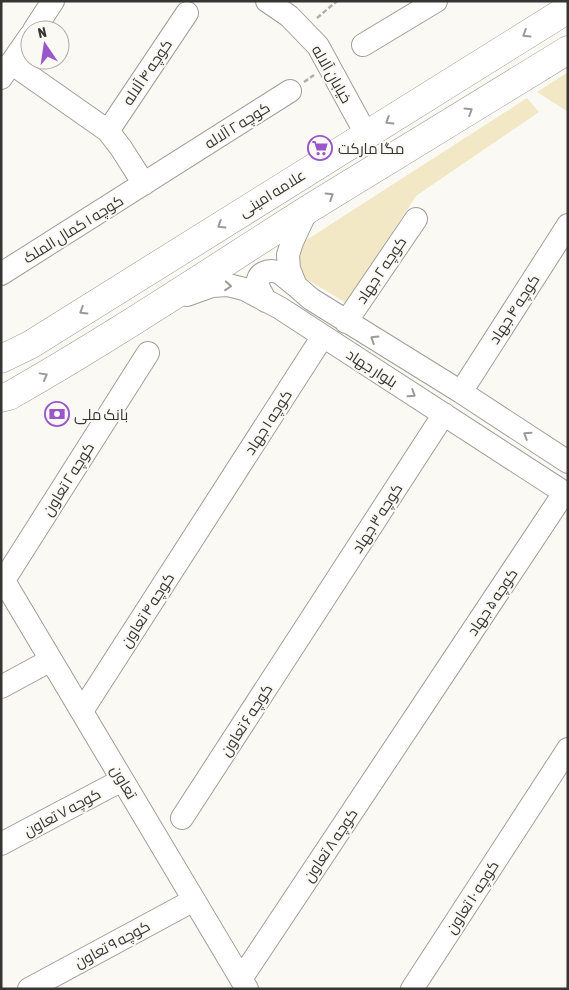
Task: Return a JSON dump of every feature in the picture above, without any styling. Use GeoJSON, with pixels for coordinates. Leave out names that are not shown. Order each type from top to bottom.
{"type":"FeatureCollection","features":[{"type":"Feature","properties":{"kind":"main road","name":"علامه امینی"},"geometry":{"type":"LineString","coordinates":[[1,359],[30,345],[568,9]]}},
{"type":"Feature","properties":{"kind":"main road"},"geometry":{"type":"LineString","coordinates":[[1,398],[9,396],[58,368],[165,302],[307,210],[568,50]]}},
{"type":"Feature","properties":{"kind":"street"},"geometry":{"type":"LineString","coordinates":[[41,20],[53,1]]}},
{"type":"Feature","properties":{"kind":"street","name":"خیابان آلاله"},"geometry":{"type":"LineString","coordinates":[[267,1],[289,16],[318,46],[366,134]]}},
{"type":"Feature","properties":{"kind":"street"},"geometry":{"type":"LineString","coordinates":[[363,45],[436,1]]}},
{"type":"Feature","properties":{"kind":"street","name":"کوچه ۴ آلاله"},"geometry":{"type":"LineString","coordinates":[[108,131],[187,12]]}},
{"type":"Feature","properties":{"kind":"street"},"geometry":{"type":"LineString","coordinates":[[20,50],[6,70],[108,131],[144,184]]}},
{"type":"Feature","properties":{"kind":"street","name":"کوچه ۲ آلاله"},"geometry":{"type":"LineString","coordinates":[[144,184],[290,91]]}},
{"type":"Feature","properties":{"kind":"street","name":"کوچه ۱ کمال الملک"},"geometry":{"type":"LineString","coordinates":[[1,274],[144,184]]}},
{"type":"Feature","properties":{"kind":"street"},"geometry":{"type":"LineString","coordinates":[[296,286],[290,269],[288,255],[307,210]]}},
{"type":"Feature","properties":{"kind":"street","name":"کوچه ۲ جهاد"},"geometry":{"type":"LineString","coordinates":[[346,322],[416,219]]}},
{"type":"Feature","properties":{"kind":"street","name":"کوچه ۴ جهاد"},"geometry":{"type":"LineString","coordinates":[[461,392],[568,225]]}},
{"type":"Feature","properties":{"kind":"street","name":"بلوار جهاد"},"geometry":{"type":"LineString","coordinates":[[266,301],[258,282],[261,274],[266,271],[273,271],[280,274],[311,299],[346,322],[461,392],[568,462]]}},
{"type":"Feature","properties":{"kind":"street","name":"بلوار جهاد"},"geometry":{"type":"LineString","coordinates":[[165,302],[212,286],[228,285],[244,289],[280,308],[566,494]]}},
{"type":"Feature","properties":{"kind":"street","name":"کوچه ۱ جهاد"},"geometry":{"type":"LineString","coordinates":[[212,508],[323,336]]}},
{"type":"Feature","properties":{"kind":"street","name":"کوچه ۲ تعاون"},"geometry":{"type":"LineString","coordinates":[[2,578],[148,353]]}},
{"type":"Feature","properties":{"kind":"street","name":"کوچه ۳ جهاد"},"geometry":{"type":"LineString","coordinates":[[310,622],[444,414]]}},
{"type":"Feature","properties":{"kind":"street","name":"کوچه ۵ جهاد"},"geometry":{"type":"LineString","coordinates":[[419,711],[566,494]]}},
{"type":"Feature","properties":{"kind":"street","name":"کوچه ۴ تعاون"},"geometry":{"type":"LineString","coordinates":[[82,711],[212,508]]}},
{"type":"Feature","properties":{"kind":"street","name":"تعاون"},"geometry":{"type":"LineString","coordinates":[[2,578],[244,984]]}},
{"type":"Feature","properties":{"kind":"street","name":"کوچه ۶ تعاون"},"geometry":{"type":"LineString","coordinates":[[182,818],[310,622]]}},
{"type":"Feature","properties":{"kind":"street"},"geometry":{"type":"LineString","coordinates":[[1,687],[51,660]]}},
{"type":"Feature","properties":{"kind":"street","name":"کوچه ۸ تعاون"},"geometry":{"type":"LineString","coordinates":[[244,984],[419,711]]}},
{"type":"Feature","properties":{"kind":"street","name":"کوچه ۱۰ تعاون"},"geometry":{"type":"LineString","coordinates":[[412,989],[568,749]]}},
{"type":"Feature","properties":{"kind":"street","name":"کوچه ۷ تعاون"},"geometry":{"type":"LineString","coordinates":[[1,844],[122,780]]}},
{"type":"Feature","properties":{"kind":"street","name":"کوچه ۹ تعاون"},"geometry":{"type":"LineString","coordinates":[[29,989],[194,900]]}},
{"type":"Feature","properties":{"kind":"path"},"geometry":{"type":"LineString","coordinates":[[304,30],[337,1]]}},
{"type":"Feature","properties":{"kind":"path"},"geometry":{"type":"LineString","coordinates":[[290,91],[329,66]]}},
{"type":"Feature","properties":{"kind":"shaded area"},"geometry":{"type":"Polygon","coordinates":[[[568,72],[568,112],[537,92],[568,72]]]}},
{"type":"Feature","properties":{"kind":"shaded area"},"geometry":{"type":"Polygon","coordinates":[[[527,98],[539,112],[416,196],[346,303],[303,277],[297,246],[527,98]]]}},
{"type":"Feature","properties":{"kind":"place","name":"مگا مارکت"},"geometry":{"type":"Point","coordinates":[320,148]}},
{"type":"Feature","properties":{"kind":"place","name":"بانک ملی"},"geometry":{"type":"Point","coordinates":[57,414]}}]}
